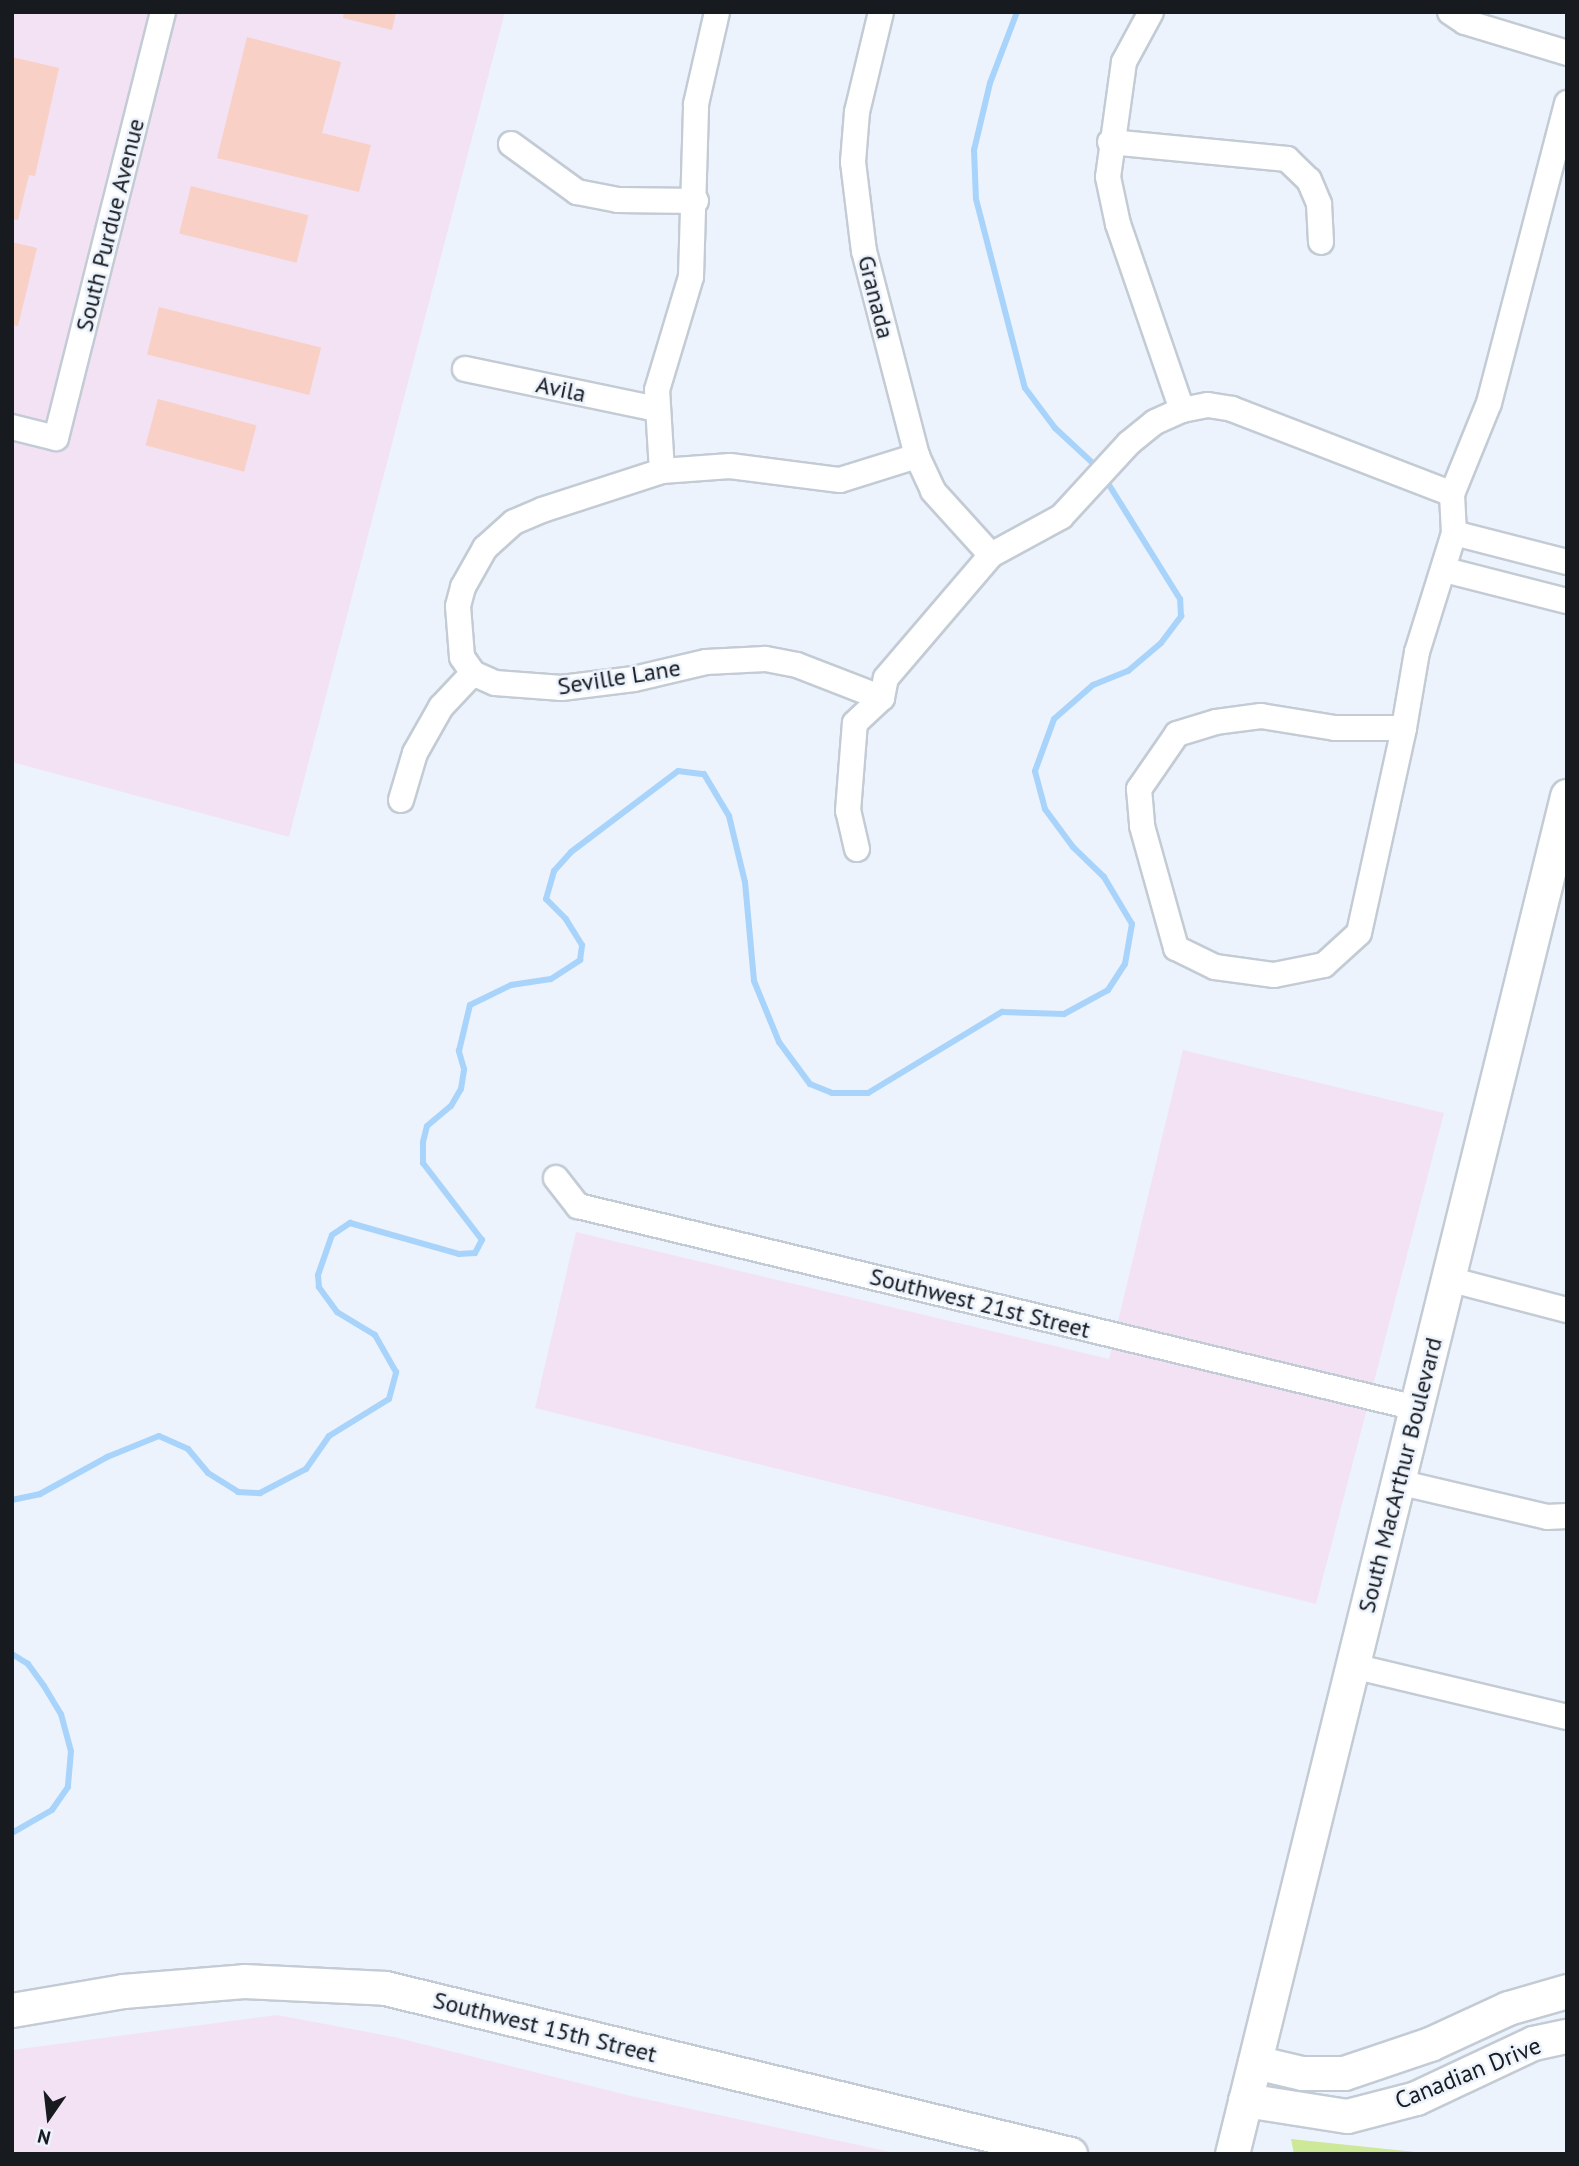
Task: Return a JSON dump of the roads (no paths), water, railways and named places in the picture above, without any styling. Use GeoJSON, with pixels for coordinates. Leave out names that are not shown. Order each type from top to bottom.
{"type":"FeatureCollection","features":[{"type":"Feature","properties":{"kind":"main road","name":"South MacArthur Boulevard"},"geometry":{"type":"LineString","coordinates":[[1232,2154],[1567,796]]}},
{"type":"Feature","properties":{"kind":"main road","name":"Southwest 15th Street"},"geometry":{"type":"LineString","coordinates":[[12,2010],[123,1992],[244,1981],[385,1988],[1070,2154]]}},
{"type":"Feature","properties":{"kind":"main road","name":"Canadian Drive"},"geometry":{"type":"LineString","coordinates":[[1255,2062],[1302,2073],[1344,2073],[1430,2044],[1508,2008],[1567,1991]]}},
{"type":"Feature","properties":{"kind":"main road","name":"Canadian Drive"},"geometry":{"type":"LineString","coordinates":[[1245,2100],[1347,2116],[1416,2098],[1533,2043],[1567,2036]]}},
{"type":"Feature","properties":{"kind":"main road"},"geometry":{"type":"LineString","coordinates":[[1430,2044],[1445,2084]]}},
{"type":"Feature","properties":{"kind":"street","name":"South Purdue Avenue"},"geometry":{"type":"LineString","coordinates":[[12,427],[57,438],[163,12]]}},
{"type":"Feature","properties":{"kind":"street","name":"Granada"},"geometry":{"type":"LineString","coordinates":[[881,12],[860,101],[853,162],[864,251],[917,456],[933,491],[991,555]]}},
{"type":"Feature","properties":{"kind":"street"},"geometry":{"type":"LineString","coordinates":[[1151,12],[1124,62],[1110,142],[1111,201],[1182,410]]}},
{"type":"Feature","properties":{"kind":"street"},"geometry":{"type":"LineString","coordinates":[[1450,12],[1465,22],[1567,53]]}},
{"type":"Feature","properties":{"kind":"street"},"geometry":{"type":"LineString","coordinates":[[662,471],[656,409],[657,390],[691,277],[696,201],[696,104],[714,13]]}},
{"type":"Feature","properties":{"kind":"street"},"geometry":{"type":"LineString","coordinates":[[1404,728],[1335,728],[1261,716],[1177,734],[1139,789],[1142,826],[1176,948],[1215,967],[1274,975],[1324,965],[1359,933],[1404,728],[1417,652],[1445,570],[1454,533],[1452,494],[1489,402],[1567,103]]}},
{"type":"Feature","properties":{"kind":"street"},"geometry":{"type":"LineString","coordinates":[[1110,142],[1287,159],[1309,180],[1319,204],[1321,243]]}},
{"type":"Feature","properties":{"kind":"street"},"geometry":{"type":"LineString","coordinates":[[512,144],[577,192],[618,200],[696,201]]}},
{"type":"Feature","properties":{"kind":"street","name":"Avila"},"geometry":{"type":"LineString","coordinates":[[465,369],[656,409]]}},
{"type":"Feature","properties":{"kind":"street"},"geometry":{"type":"LineString","coordinates":[[857,849],[848,811],[855,723],[883,698],[886,678],[991,555],[1061,517],[1155,422],[1182,410],[1208,405],[1232,410],[1452,494]]}},
{"type":"Feature","properties":{"kind":"street"},"geometry":{"type":"LineString","coordinates":[[401,800],[415,753],[441,707],[473,674],[462,657],[458,606],[472,568],[496,535],[542,510],[662,471],[730,466],[840,480],[917,456]]}},
{"type":"Feature","properties":{"kind":"street"},"geometry":{"type":"LineString","coordinates":[[1454,533],[1567,562]]}},
{"type":"Feature","properties":{"kind":"street"},"geometry":{"type":"LineString","coordinates":[[1445,570],[1567,601]]}},
{"type":"Feature","properties":{"kind":"street","name":"Seville Lane"},"geometry":{"type":"LineString","coordinates":[[473,674],[526,688],[562,688],[634,679],[706,662],[765,659],[820,673],[883,698]]}},
{"type":"Feature","properties":{"kind":"street","name":"Southwest 21st Street"},"geometry":{"type":"LineString","coordinates":[[556,1178],[578,1206],[1416,1408]]}},
{"type":"Feature","properties":{"kind":"street"},"geometry":{"type":"LineString","coordinates":[[1448,1279],[1567,1310]]}},
{"type":"Feature","properties":{"kind":"street"},"geometry":{"type":"LineString","coordinates":[[1398,1482],[1547,1517],[1567,1516]]}},
{"type":"Feature","properties":{"kind":"street"},"geometry":{"type":"LineString","coordinates":[[1353,1666],[1567,1717]]}},
{"type":"Feature","properties":{"kind":"waterway"},"geometry":{"type":"LineString","coordinates":[[1017,12],[990,83],[974,150],[976,199],[1025,388],[1055,428],[1098,468]]}},
{"type":"Feature","properties":{"kind":"waterway"},"geometry":{"type":"LineString","coordinates":[[12,1500],[40,1494],[107,1457],[159,1436],[188,1449],[208,1473],[238,1492],[260,1493],[306,1469],[329,1436],[389,1399],[396,1372],[375,1335],[337,1312],[319,1287],[318,1275],[332,1235],[350,1223],[459,1254],[475,1253],[482,1240],[423,1163],[423,1142],[427,1126],[451,1106],[461,1089],[464,1069],[459,1051],[470,1005],[511,985],[551,979],[580,960],[582,945],[566,919],[546,899],[554,871],[571,852],[678,771],[704,774],[729,816],[745,882],[754,981],[779,1042],[810,1084],[832,1093],[868,1093],[1002,1012],[1064,1014],[1108,990],[1125,964],[1132,924],[1104,877],[1073,847],[1045,809],[1035,771],[1054,719],[1093,685],[1128,671],[1161,643],[1181,616],[1180,599],[1104,477]]}},
{"type":"Feature","properties":{"kind":"waterway"},"geometry":{"type":"LineString","coordinates":[[12,1654],[28,1664],[44,1686],[61,1714],[71,1751],[68,1787],[52,1810],[12,1833]]}}]}
